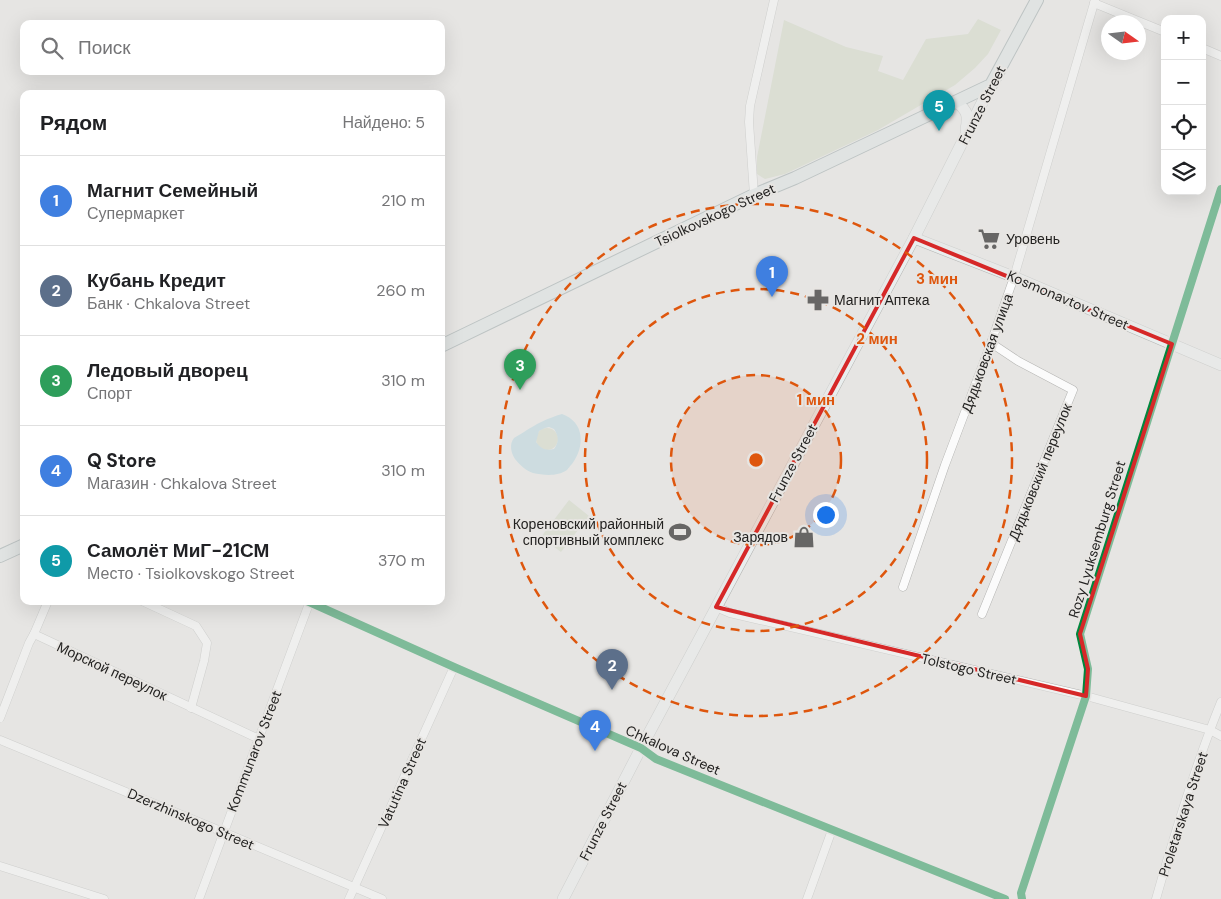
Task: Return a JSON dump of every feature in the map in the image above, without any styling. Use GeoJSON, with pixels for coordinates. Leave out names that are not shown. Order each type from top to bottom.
{"type":"FeatureCollection","features":[{"type":"Feature","properties":{"kind":"main road","name":"Frunze Street"},"geometry":{"type":"LineString","coordinates":[[563,899],[641,748],[914,238],[1037,0]]}},
{"type":"Feature","properties":{"kind":"main road","name":"Tsiolkovskogo Street"},"geometry":{"type":"LineString","coordinates":[[445,344],[754,195],[795,178],[991,86]]}},
{"type":"Feature","properties":{"kind":"main road"},"geometry":{"type":"LineString","coordinates":[[957,102],[967,114],[965,138]]}},
{"type":"Feature","properties":{"kind":"main road","name":"Kosmonavtov Street"},"geometry":{"type":"LineString","coordinates":[[914,238],[1014,277],[1221,364]]}},
{"type":"Feature","properties":{"kind":"main road"},"geometry":{"type":"LineString","coordinates":[[0,556],[20,547]]}},
{"type":"Feature","properties":{"kind":"street"},"geometry":{"type":"LineString","coordinates":[[754,195],[749,122],[750,106],[774,0]]}},
{"type":"Feature","properties":{"kind":"street"},"geometry":{"type":"LineString","coordinates":[[1095,1],[1161,30]]}},
{"type":"Feature","properties":{"kind":"street","name":"Дядьковская улица"},"geometry":{"type":"LineString","coordinates":[[904,588],[945,465],[1014,277],[1095,1]]}},
{"type":"Feature","properties":{"kind":"street"},"geometry":{"type":"LineString","coordinates":[[1206,50],[1221,56]]}},
{"type":"Feature","properties":{"kind":"street","name":"Rozy Lyuksemburg Street"},"geometry":{"type":"LineString","coordinates":[[1022,899],[1021,893],[1086,696],[1088,669],[1080,634],[1221,189]]}},
{"type":"Feature","properties":{"kind":"street","name":"Дядьковский переулок"},"geometry":{"type":"LineString","coordinates":[[982,614],[1073,390],[1018,361],[991,343]]}},
{"type":"Feature","properties":{"kind":"street"},"geometry":{"type":"LineString","coordinates":[[0,718],[29,643],[46,605]]}},
{"type":"Feature","properties":{"kind":"street"},"geometry":{"type":"LineString","coordinates":[[151,605],[196,626],[207,643],[191,708]]}},
{"type":"Feature","properties":{"kind":"street","name":"Kommunarov Street"},"geometry":{"type":"LineString","coordinates":[[199,899],[308,605]]}},
{"type":"Feature","properties":{"kind":"street","name":"Chkalova Street"},"geometry":{"type":"LineString","coordinates":[[316,605],[641,748],[656,759],[1005,899]]}},
{"type":"Feature","properties":{"kind":"street","name":"Tolstogo Street"},"geometry":{"type":"LineString","coordinates":[[716,607],[730,613],[1086,696],[1210,730],[1221,736]]}},
{"type":"Feature","properties":{"kind":"street","name":"Морской переулок"},"geometry":{"type":"LineString","coordinates":[[34,634],[259,739]]}},
{"type":"Feature","properties":{"kind":"street","name":"Vatutina Street"},"geometry":{"type":"LineString","coordinates":[[349,899],[454,667]]}},
{"type":"Feature","properties":{"kind":"street","name":"Proletarskaya Street"},"geometry":{"type":"LineString","coordinates":[[1158,899],[1172,843],[1221,702]]}},
{"type":"Feature","properties":{"kind":"street","name":"Dzerzhinskogo Street"},"geometry":{"type":"LineString","coordinates":[[0,740],[382,899]]}},
{"type":"Feature","properties":{"kind":"street"},"geometry":{"type":"LineString","coordinates":[[807,899],[832,830]]}},
{"type":"Feature","properties":{"kind":"street"},"geometry":{"type":"LineString","coordinates":[[0,866],[104,899]]}},
{"type":"Feature","properties":{"kind":"highlighted area"},"geometry":{"type":"Polygon","coordinates":[[[914,238],[1172,344],[1080,634],[1088,669],[1086,696],[716,607],[914,238]]]}},
{"type":"Feature","properties":{"kind":"green space"},"geometry":{"type":"Polygon","coordinates":[[[978,19],[1001,30],[988,54],[955,85],[878,130],[785,174],[765,179],[757,174],[757,157],[784,20],[846,47],[883,56],[878,71],[903,80],[926,39],[968,34],[978,19]]]}},
{"type":"Feature","properties":{"kind":"green space"},"geometry":{"type":"Polygon","coordinates":[[[547,428],[555,431],[558,439],[555,447],[547,450],[539,447],[536,439],[539,431],[547,428]]]}},
{"type":"Feature","properties":{"kind":"green space"},"geometry":{"type":"Polygon","coordinates":[[[569,500],[589,516],[561,552],[541,537],[569,500]]]}},
{"type":"Feature","properties":{"kind":"water"},"geometry":{"type":"Polygon","coordinates":[[[562,414],[570,418],[579,429],[581,443],[576,457],[567,470],[559,474],[546,475],[530,472],[515,459],[511,448],[512,440],[533,426],[562,414]],[[549,427],[539,431],[536,442],[546,450],[554,449],[557,444],[558,439],[554,429],[549,427]]]}},
{"type":"Feature","properties":{"kind":"cycle path"},"geometry":{"type":"LineString","coordinates":[[1022,899],[1021,893],[1086,696],[1088,669],[1080,634],[1221,189]]}},
{"type":"Feature","properties":{"kind":"cycle path"},"geometry":{"type":"LineString","coordinates":[[316,605],[641,748],[656,759],[1005,899]]}},
{"type":"Feature","properties":{"kind":"place","name":"Самолёт МиГ-21СМ"},"geometry":{"type":"Point","coordinates":[939,131]}},
{"type":"Feature","properties":{"kind":"place","name":"Уровень"},"geometry":{"type":"Point","coordinates":[989,239]}},
{"type":"Feature","properties":{"kind":"place","name":"Магнит Семейный"},"geometry":{"type":"Point","coordinates":[772,297]}},
{"type":"Feature","properties":{"kind":"place","name":"Магнит Аптека"},"geometry":{"type":"Point","coordinates":[818,300]}},
{"type":"Feature","properties":{"kind":"place","name":"Ледовый дворец"},"geometry":{"type":"Point","coordinates":[520,390]}},
{"type":"Feature","properties":{"kind":"place","name":"Кореновский районный спортивный комплекс"},"geometry":{"type":"Point","coordinates":[680,532]}},
{"type":"Feature","properties":{"kind":"place","name":"Зарядов"},"geometry":{"type":"Point","coordinates":[804,537]}},
{"type":"Feature","properties":{"kind":"place","name":"Кубань Кредит"},"geometry":{"type":"Point","coordinates":[612,690]}},
{"type":"Feature","properties":{"kind":"place","name":"Q Store"},"geometry":{"type":"Point","coordinates":[595,751]}}]}
